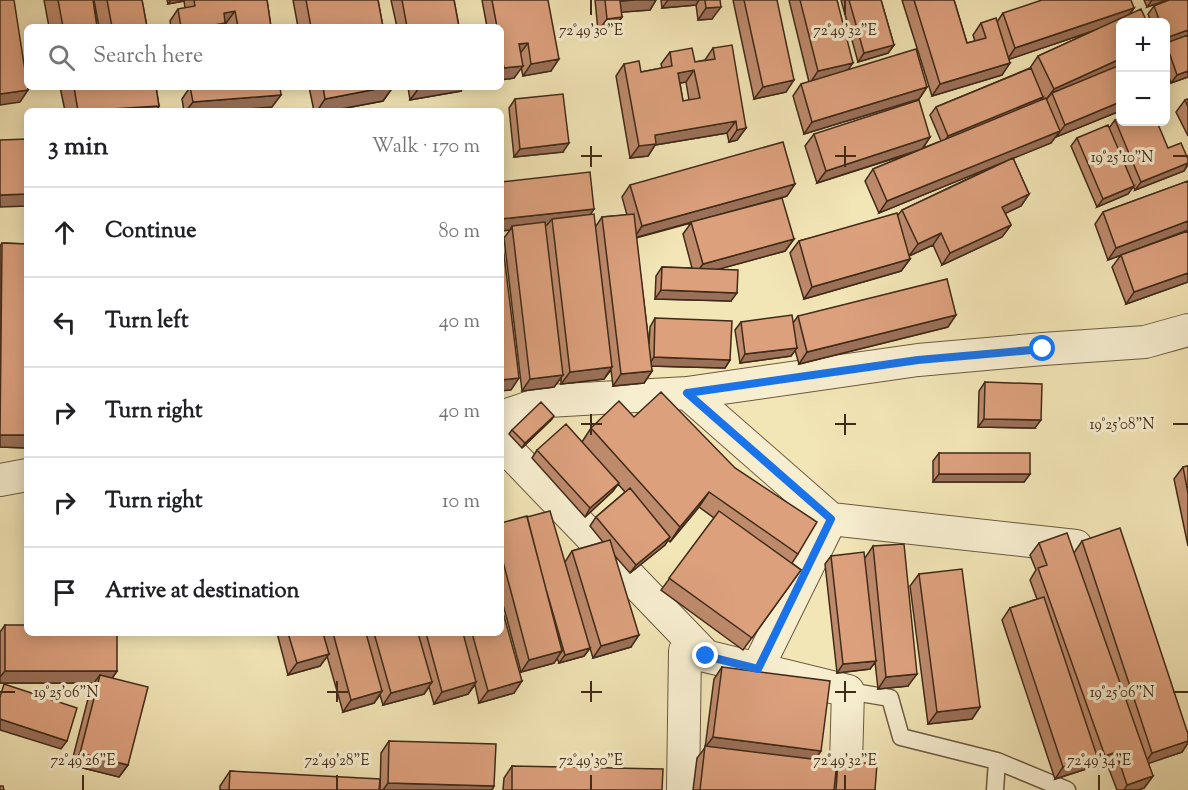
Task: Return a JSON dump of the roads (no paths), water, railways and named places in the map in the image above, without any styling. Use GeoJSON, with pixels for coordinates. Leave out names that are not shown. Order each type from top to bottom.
{"type":"FeatureCollection","features":[{"type":"Feature","properties":{"kind":"street"},"geometry":{"type":"LineString","coordinates":[[504,416],[548,401],[687,393],[918,360],[1145,342],[1188,330]]}},
{"type":"Feature","properties":{"kind":"street"},"geometry":{"type":"LineString","coordinates":[[687,393],[831,519],[1076,546]]}},
{"type":"Feature","properties":{"kind":"street"},"geometry":{"type":"LineString","coordinates":[[504,446],[706,656]]}},
{"type":"Feature","properties":{"kind":"street"},"geometry":{"type":"LineString","coordinates":[[0,480],[24,476]]}},
{"type":"Feature","properties":{"kind":"street"},"geometry":{"type":"LineString","coordinates":[[758,669],[831,519]]}},
{"type":"Feature","properties":{"kind":"street"},"geometry":{"type":"LineString","coordinates":[[683,790],[685,651],[848,691],[846,764]]}},
{"type":"Feature","properties":{"kind":"lane"},"geometry":{"type":"LineString","coordinates":[[848,691],[890,698],[902,737],[997,761],[1066,790]]}},
{"type":"Feature","properties":{"kind":"lane"},"geometry":{"type":"LineString","coordinates":[[994,790],[997,761]]}}]}
